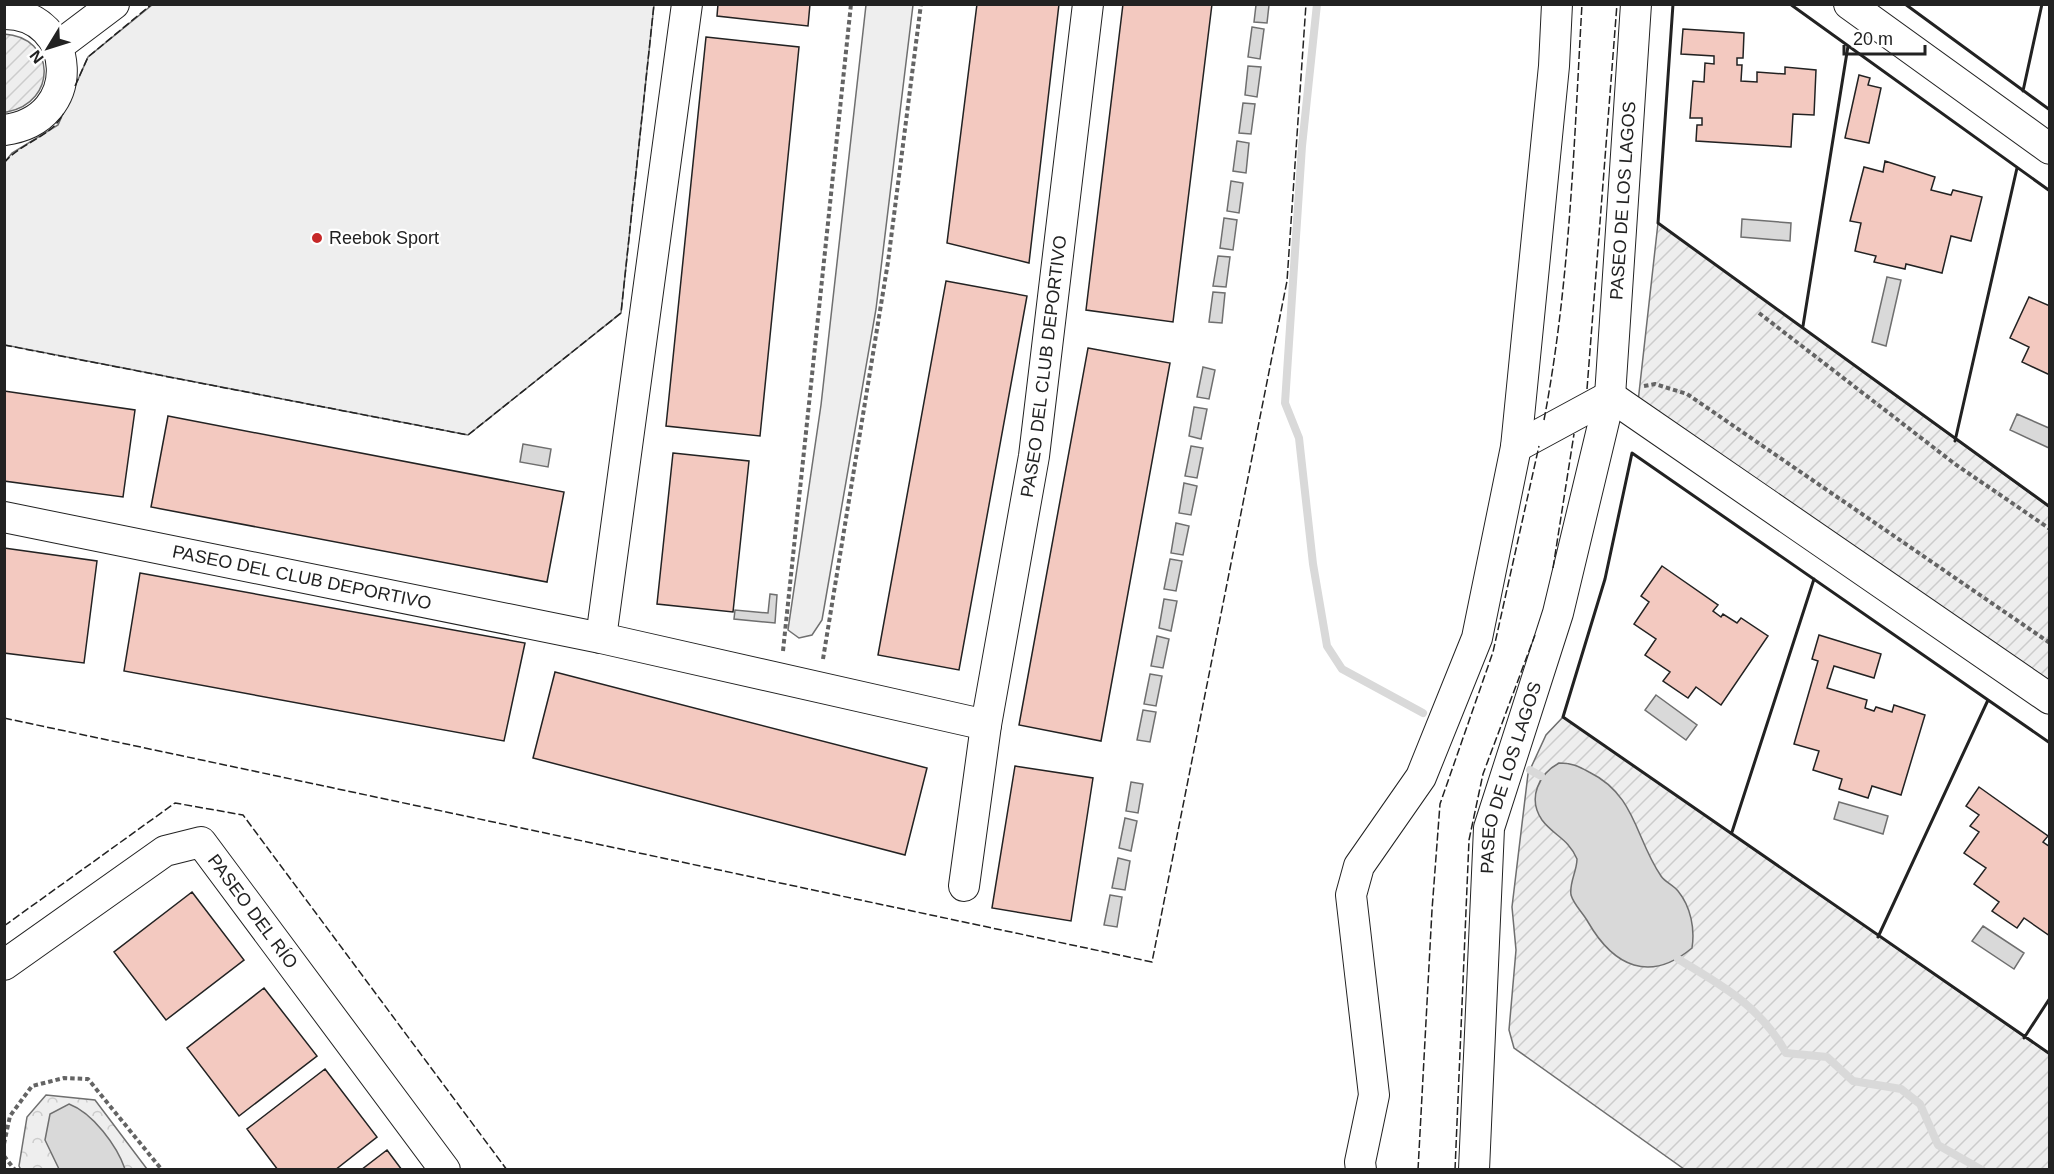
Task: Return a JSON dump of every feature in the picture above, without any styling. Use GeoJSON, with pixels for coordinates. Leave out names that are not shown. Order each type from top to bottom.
{"type":"FeatureCollection","features":[{"type":"Feature","properties":{"kind":"street"},"geometry":{"type":"LineString","coordinates":[[57,47],[114,4]]}},
{"type":"Feature","properties":{"kind":"street"},"geometry":{"type":"LineString","coordinates":[[601,638],[687,4]]}},
{"type":"Feature","properties":{"kind":"street","name":"PASEO DEL CLUB DEPORTIVO"},"geometry":{"type":"LineString","coordinates":[[964,886],[986,725],[1034,456],[1088,4]]}},
{"type":"Feature","properties":{"kind":"street"},"geometry":{"type":"LineString","coordinates":[[1361,1170],[1374,1095],[1351,895],[1359,866],[1422,777],[1477,638],[1516,447],[1554,66],[1557,4]]}},
{"type":"Feature","properties":{"kind":"street","name":"PASEO DE LOS LAGOS"},"geometry":{"type":"LineString","coordinates":[[1474,1170],[1489,828],[1558,613],[1621,392],[1636,4]]}},
{"type":"Feature","properties":{"kind":"street"},"geometry":{"type":"LineString","coordinates":[[1849,4],[2049,149]]}},
{"type":"Feature","properties":{"kind":"street"},"geometry":{"type":"LineString","coordinates":[[4,14],[31,20],[46,32],[57,47],[62,66],[61,86],[54,103],[41,118],[33,123],[4,130]]}},
{"type":"Feature","properties":{"kind":"street"},"geometry":{"type":"LineString","coordinates":[[1516,447],[1621,392],[2049,699]]}},
{"type":"Feature","properties":{"kind":"street","name":"PASEO DEL CLUB DEPORTIVO"},"geometry":{"type":"LineString","coordinates":[[4,517],[601,638],[986,725]]}},
{"type":"Feature","properties":{"kind":"street","name":"PASEO DEL RÍO"},"geometry":{"type":"LineString","coordinates":[[4,965],[165,851],[201,842],[445,1170]]}},
{"type":"Feature","properties":{"kind":"path"},"geometry":{"type":"LineString","coordinates":[[780,679],[851,4]]}},
{"type":"Feature","properties":{"kind":"path"},"geometry":{"type":"LineString","coordinates":[[819,686],[888,262],[921,4]]}},
{"type":"Feature","properties":{"kind":"path"},"geometry":{"type":"LineString","coordinates":[[1760,313],[1954,464],[2049,529]]}},
{"type":"Feature","properties":{"kind":"path"},"geometry":{"type":"LineString","coordinates":[[1621,392],[1655,384],[1687,394],[2049,643]]}},
{"type":"Feature","properties":{"kind":"path"},"geometry":{"type":"LineString","coordinates":[[4,1144],[10,1116],[32,1086],[64,1078],[88,1079],[162,1170]]}},
{"type":"Feature","properties":{"kind":"path"},"geometry":{"type":"LineString","coordinates":[[4,1156],[15,1170]]}},
{"type":"Feature","properties":{"kind":"green space","name":"Reebok Sport"},"geometry":{"type":"Polygon","coordinates":[[[152,5],[654,5],[621,313],[468,435],[5,345],[4,163],[12,153],[58,125],[88,57],[152,5]]]}},
{"type":"Feature","properties":{"kind":"green space"},"geometry":{"type":"Polygon","coordinates":[[[866,5],[913,5],[876,309],[822,620],[812,635],[799,638],[788,630],[821,405],[866,5]]]}},
{"type":"Feature","properties":{"kind":"green space"},"geometry":{"type":"Polygon","coordinates":[[[4,34],[21,38],[34,46],[41,57],[44,70],[42,84],[35,96],[24,106],[7,112],[4,112],[4,34]]]}},
{"type":"Feature","properties":{"kind":"green space"},"geometry":{"type":"Polygon","coordinates":[[[1658,223],[2049,507],[2049,690],[1638,402],[1658,223]]]}},
{"type":"Feature","properties":{"kind":"green space"},"geometry":{"type":"Polygon","coordinates":[[[1563,717],[2049,1054],[2049,1169],[1684,1169],[1514,1048],[1509,1030],[1516,950],[1512,907],[1528,774],[1546,735],[1563,717]]]}},
{"type":"Feature","properties":{"kind":"green space"},"geometry":{"type":"Polygon","coordinates":[[[46,1095],[95,1100],[147,1169],[21,1170],[19,1166],[27,1117],[46,1095]]]}},
{"type":"Feature","properties":{"kind":"shaded area"},"geometry":{"type":"Polygon","coordinates":[[[1256,5],[1269,5],[1267,23],[1254,22],[1256,5]]]}},
{"type":"Feature","properties":{"kind":"shaded area"},"geometry":{"type":"Polygon","coordinates":[[[1252,27],[1264,29],[1260,59],[1248,57],[1252,27]]]}},
{"type":"Feature","properties":{"kind":"shaded area"},"geometry":{"type":"Polygon","coordinates":[[[1248,66],[1261,67],[1257,97],[1245,95],[1248,66]]]}},
{"type":"Feature","properties":{"kind":"shaded area"},"geometry":{"type":"Polygon","coordinates":[[[1243,103],[1255,104],[1251,134],[1239,133],[1243,103]]]}},
{"type":"Feature","properties":{"kind":"shaded area"},"geometry":{"type":"Polygon","coordinates":[[[1237,141],[1249,143],[1246,173],[1233,171],[1237,141]]]}},
{"type":"Feature","properties":{"kind":"shaded area"},"geometry":{"type":"Polygon","coordinates":[[[1231,181],[1243,183],[1239,213],[1227,211],[1231,181]]]}},
{"type":"Feature","properties":{"kind":"shaded area"},"geometry":{"type":"Polygon","coordinates":[[[1224,218],[1237,220],[1233,250],[1220,248],[1224,218]]]}},
{"type":"Feature","properties":{"kind":"shaded area"},"geometry":{"type":"Polygon","coordinates":[[[1742,219],[1791,223],[1790,241],[1741,237],[1742,219]]]}},
{"type":"Feature","properties":{"kind":"shaded area"},"geometry":{"type":"Polygon","coordinates":[[[1218,256],[1230,257],[1226,287],[1213,286],[1218,256]]]}},
{"type":"Feature","properties":{"kind":"shaded area"},"geometry":{"type":"Polygon","coordinates":[[[1887,277],[1901,280],[1886,346],[1872,342],[1887,277]]]}},
{"type":"Feature","properties":{"kind":"shaded area"},"geometry":{"type":"Polygon","coordinates":[[[1213,292],[1225,293],[1222,323],[1209,322],[1213,292]]]}},
{"type":"Feature","properties":{"kind":"shaded area"},"geometry":{"type":"Polygon","coordinates":[[[1203,367],[1215,370],[1209,399],[1197,397],[1203,367]]]}},
{"type":"Feature","properties":{"kind":"shaded area"},"geometry":{"type":"Polygon","coordinates":[[[1194,407],[1207,409],[1201,439],[1189,436],[1194,407]]]}},
{"type":"Feature","properties":{"kind":"shaded area"},"geometry":{"type":"Polygon","coordinates":[[[2017,414],[2049,428],[2049,448],[2010,430],[2017,414]]]}},
{"type":"Feature","properties":{"kind":"shaded area"},"geometry":{"type":"Polygon","coordinates":[[[523,444],[551,449],[548,467],[520,462],[523,444]]]}},
{"type":"Feature","properties":{"kind":"shaded area"},"geometry":{"type":"Polygon","coordinates":[[[1191,446],[1203,448],[1197,478],[1185,476],[1191,446]]]}},
{"type":"Feature","properties":{"kind":"shaded area"},"geometry":{"type":"Polygon","coordinates":[[[1184,483],[1197,486],[1191,515],[1179,513],[1184,483]]]}},
{"type":"Feature","properties":{"kind":"shaded area"},"geometry":{"type":"Polygon","coordinates":[[[1176,523],[1189,526],[1183,555],[1171,553],[1176,523]]]}},
{"type":"Feature","properties":{"kind":"shaded area"},"geometry":{"type":"Polygon","coordinates":[[[1170,559],[1182,561],[1176,591],[1164,589],[1170,559]]]}},
{"type":"Feature","properties":{"kind":"shaded area"},"geometry":{"type":"Polygon","coordinates":[[[770,594],[777,595],[775,623],[734,619],[735,610],[768,613],[770,594]]]}},
{"type":"Feature","properties":{"kind":"shaded area"},"geometry":{"type":"Polygon","coordinates":[[[1164,599],[1177,601],[1171,631],[1159,628],[1164,599]]]}},
{"type":"Feature","properties":{"kind":"shaded area"},"geometry":{"type":"Polygon","coordinates":[[[1157,636],[1169,639],[1163,668],[1151,666],[1157,636]]]}},
{"type":"Feature","properties":{"kind":"shaded area"},"geometry":{"type":"Polygon","coordinates":[[[1150,674],[1162,676],[1156,706],[1144,704],[1150,674]]]}},
{"type":"Feature","properties":{"kind":"shaded area"},"geometry":{"type":"Polygon","coordinates":[[[1656,695],[1697,725],[1686,740],[1645,710],[1656,695]]]}},
{"type":"Feature","properties":{"kind":"shaded area"},"geometry":{"type":"Polygon","coordinates":[[[1143,710],[1156,712],[1150,742],[1137,740],[1143,710]]]}},
{"type":"Feature","properties":{"kind":"shaded area"},"geometry":{"type":"Polygon","coordinates":[[[1559,763],[1571,764],[1585,770],[1605,782],[1616,793],[1633,818],[1652,862],[1661,876],[1682,897],[1691,918],[1693,941],[1692,948],[1677,959],[1662,965],[1647,967],[1634,965],[1621,959],[1598,937],[1574,902],[1571,890],[1577,859],[1569,846],[1542,820],[1536,803],[1537,787],[1541,780],[1559,763]]]}},
{"type":"Feature","properties":{"kind":"shaded area"},"geometry":{"type":"Polygon","coordinates":[[[1131,782],[1143,784],[1138,813],[1126,811],[1131,782]]]}},
{"type":"Feature","properties":{"kind":"shaded area"},"geometry":{"type":"Polygon","coordinates":[[[1839,802],[1888,816],[1883,834],[1834,819],[1839,802]]]}},
{"type":"Feature","properties":{"kind":"shaded area"},"geometry":{"type":"Polygon","coordinates":[[[1125,818],[1137,821],[1131,851],[1119,848],[1125,818]]]}},
{"type":"Feature","properties":{"kind":"shaded area"},"geometry":{"type":"Polygon","coordinates":[[[1118,858],[1130,861],[1125,890],[1112,888],[1118,858]]]}},
{"type":"Feature","properties":{"kind":"shaded area"},"geometry":{"type":"Polygon","coordinates":[[[1110,895],[1122,897],[1117,927],[1104,925],[1110,895]]]}},
{"type":"Feature","properties":{"kind":"shaded area"},"geometry":{"type":"Polygon","coordinates":[[[1983,926],[2024,953],[2014,969],[1972,941],[1983,926]]]}},
{"type":"Feature","properties":{"kind":"shaded area"},"geometry":{"type":"Polygon","coordinates":[[[69,1104],[87,1115],[103,1131],[125,1169],[59,1169],[45,1140],[50,1114],[69,1104]]]}},
{"type":"Feature","properties":{"kind":"building"},"geometry":{"type":"Polygon","coordinates":[[[718,4],[810,4],[808,26],[717,16],[718,4]]]}},
{"type":"Feature","properties":{"kind":"building"},"geometry":{"type":"Polygon","coordinates":[[[977,4],[1059,4],[1029,263],[947,243],[977,4]]]}},
{"type":"Feature","properties":{"kind":"building"},"geometry":{"type":"Polygon","coordinates":[[[1123,4],[1212,4],[1173,322],[1086,310],[1123,4]]]}},
{"type":"Feature","properties":{"kind":"building"},"geometry":{"type":"Polygon","coordinates":[[[1683,29],[1744,33],[1743,58],[1737,58],[1737,65],[1742,65],[1741,81],[1757,82],[1757,72],[1785,74],[1785,67],[1816,70],[1814,115],[1793,114],[1791,147],[1696,141],[1697,125],[1702,125],[1702,118],[1690,118],[1693,81],[1704,82],[1705,63],[1714,64],[1714,56],[1681,54],[1683,29]]]}},
{"type":"Feature","properties":{"kind":"building"},"geometry":{"type":"Polygon","coordinates":[[[706,37],[799,47],[760,436],[666,426],[706,37]]]}},
{"type":"Feature","properties":{"kind":"building"},"geometry":{"type":"Polygon","coordinates":[[[1859,75],[1870,78],[1868,85],[1881,88],[1869,143],[1845,138],[1859,75]]]}},
{"type":"Feature","properties":{"kind":"building"},"geometry":{"type":"Polygon","coordinates":[[[1885,161],[1935,177],[1931,190],[1951,195],[1953,190],[1982,197],[1971,241],[1951,236],[1942,273],[1906,264],[1905,269],[1874,262],[1876,256],[1855,251],[1861,223],[1850,221],[1864,167],[1883,172],[1885,161]]]}},
{"type":"Feature","properties":{"kind":"building"},"geometry":{"type":"Polygon","coordinates":[[[946,281],[1027,296],[959,670],[878,655],[946,281]]]}},
{"type":"Feature","properties":{"kind":"building"},"geometry":{"type":"Polygon","coordinates":[[[2029,297],[2050,306],[2050,375],[2022,362],[2029,347],[2010,338],[2029,297]]]}},
{"type":"Feature","properties":{"kind":"building"},"geometry":{"type":"Polygon","coordinates":[[[1088,348],[1170,363],[1101,741],[1019,725],[1088,348]]]}},
{"type":"Feature","properties":{"kind":"building"},"geometry":{"type":"Polygon","coordinates":[[[4,391],[135,410],[123,497],[4,481],[4,391]]]}},
{"type":"Feature","properties":{"kind":"building"},"geometry":{"type":"Polygon","coordinates":[[[168,416],[564,492],[547,582],[151,507],[168,416]]]}},
{"type":"Feature","properties":{"kind":"building"},"geometry":{"type":"Polygon","coordinates":[[[673,453],[749,461],[733,612],[657,604],[673,453]]]}},
{"type":"Feature","properties":{"kind":"building"},"geometry":{"type":"Polygon","coordinates":[[[4,548],[97,561],[84,663],[4,653],[4,548]]]}},
{"type":"Feature","properties":{"kind":"building"},"geometry":{"type":"Polygon","coordinates":[[[1662,566],[1718,605],[1713,611],[1721,617],[1723,614],[1737,623],[1741,618],[1768,636],[1721,705],[1696,687],[1688,698],[1663,681],[1670,672],[1645,655],[1656,639],[1634,624],[1649,602],[1641,596],[1662,566]]]}},
{"type":"Feature","properties":{"kind":"building"},"geometry":{"type":"Polygon","coordinates":[[[140,573],[525,643],[504,741],[124,671],[140,573]]]}},
{"type":"Feature","properties":{"kind":"building"},"geometry":{"type":"Polygon","coordinates":[[[1819,635],[1881,654],[1874,678],[1834,666],[1827,688],[1867,700],[1865,708],[1874,711],[1876,707],[1892,712],[1894,705],[1925,715],[1901,795],[1872,786],[1868,798],[1839,789],[1842,779],[1813,770],[1819,751],[1794,744],[1818,661],[1812,659],[1819,635]]]}},
{"type":"Feature","properties":{"kind":"building"},"geometry":{"type":"Polygon","coordinates":[[[555,672],[927,768],[905,855],[533,758],[555,672]]]}},
{"type":"Feature","properties":{"kind":"building"},"geometry":{"type":"Polygon","coordinates":[[[1015,766],[1093,778],[1071,921],[992,908],[1015,766]]]}},
{"type":"Feature","properties":{"kind":"building"},"geometry":{"type":"Polygon","coordinates":[[[1979,787],[2048,836],[2043,842],[2050,847],[2050,936],[2024,918],[2017,928],[1992,911],[1999,902],[1974,884],[1986,868],[1964,853],[1979,832],[1970,826],[1979,815],[1966,806],[1979,787]]]}},
{"type":"Feature","properties":{"kind":"building"},"geometry":{"type":"Polygon","coordinates":[[[192,892],[244,960],[166,1020],[114,952],[192,892]]]}},
{"type":"Feature","properties":{"kind":"building"},"geometry":{"type":"Polygon","coordinates":[[[264,988],[317,1056],[239,1116],[187,1048],[264,988]]]}},
{"type":"Feature","properties":{"kind":"building"},"geometry":{"type":"Polygon","coordinates":[[[325,1069],[377,1137],[335,1170],[278,1170],[247,1129],[325,1069]]]}},
{"type":"Feature","properties":{"kind":"building"},"geometry":{"type":"Polygon","coordinates":[[[387,1150],[402,1170],[361,1170],[387,1150]]]}},
{"type":"Feature","properties":{"kind":"waterway"},"geometry":{"type":"LineString","coordinates":[[1317,4],[1302,146],[1285,403],[1299,438],[1313,564],[1327,646],[1342,669],[1423,713]]}},
{"type":"Feature","properties":{"kind":"waterway"},"geometry":{"type":"LineString","coordinates":[[1530,770],[1541,776]]}},
{"type":"Feature","properties":{"kind":"waterway"},"geometry":{"type":"LineString","coordinates":[[1678,959],[1725,988],[1752,1010],[1765,1023],[1786,1053],[1827,1057],[1853,1081],[1901,1089],[1920,1104],[1938,1145],[1982,1170]]}},
{"type":"Feature","properties":{"kind":"fence"},"geometry":{"type":"LineString","coordinates":[[75,86],[88,57],[152,4]]}},
{"type":"Feature","properties":{"kind":"fence"},"geometry":{"type":"LineString","coordinates":[[4,345],[468,435],[621,313],[654,4]]}},
{"type":"Feature","properties":{"kind":"fence"},"geometry":{"type":"LineString","coordinates":[[4,718],[1152,962],[1287,281],[1306,4]]}},
{"type":"Feature","properties":{"kind":"fence"},"geometry":{"type":"LineString","coordinates":[[1544,420],[1560,317],[1565,265],[1582,4]]}},
{"type":"Feature","properties":{"kind":"fence"},"geometry":{"type":"LineString","coordinates":[[1587,389],[1617,4]]}},
{"type":"Feature","properties":{"kind":"fence"},"geometry":{"type":"LineString","coordinates":[[4,163],[52,128],[63,114]]}},
{"type":"Feature","properties":{"kind":"fence"},"geometry":{"type":"LineString","coordinates":[[1553,568],[1574,434]]}},
{"type":"Feature","properties":{"kind":"fence"},"geometry":{"type":"LineString","coordinates":[[1418,1170],[1440,804],[1493,652],[1539,446]]}},
{"type":"Feature","properties":{"kind":"fence"},"geometry":{"type":"LineString","coordinates":[[1455,1170],[1469,840],[1483,774],[1535,635]]}},
{"type":"Feature","properties":{"kind":"fence"},"geometry":{"type":"LineString","coordinates":[[4,926],[175,803],[243,815],[507,1170]]}},
{"type":"Feature","properties":{"kind":"wall"},"geometry":{"type":"LineString","coordinates":[[1673,4],[1658,223],[2050,507]]}},
{"type":"Feature","properties":{"kind":"wall"},"geometry":{"type":"LineString","coordinates":[[1790,4],[2050,191]]}},
{"type":"Feature","properties":{"kind":"wall"},"geometry":{"type":"LineString","coordinates":[[1905,4],[2050,110]]}},
{"type":"Feature","properties":{"kind":"wall"},"geometry":{"type":"LineString","coordinates":[[2023,91],[2042,4]]}},
{"type":"Feature","properties":{"kind":"wall"},"geometry":{"type":"LineString","coordinates":[[1803,326],[1848,46]]}},
{"type":"Feature","properties":{"kind":"wall"},"geometry":{"type":"LineString","coordinates":[[1955,441],[2017,168]]}},
{"type":"Feature","properties":{"kind":"wall"},"geometry":{"type":"LineString","coordinates":[[2050,743],[1632,453],[1605,579],[1563,717],[2050,1054]]}},
{"type":"Feature","properties":{"kind":"wall"},"geometry":{"type":"LineString","coordinates":[[1732,832],[1814,579]]}},
{"type":"Feature","properties":{"kind":"wall"},"geometry":{"type":"LineString","coordinates":[[1878,937],[1988,700]]}},
{"type":"Feature","properties":{"kind":"wall"},"geometry":{"type":"LineString","coordinates":[[2024,1038],[2050,998]]}},
{"type":"Feature","properties":{"kind":"place","name":"Reebok Sport"},"geometry":{"type":"Point","coordinates":[317,238]}}]}
